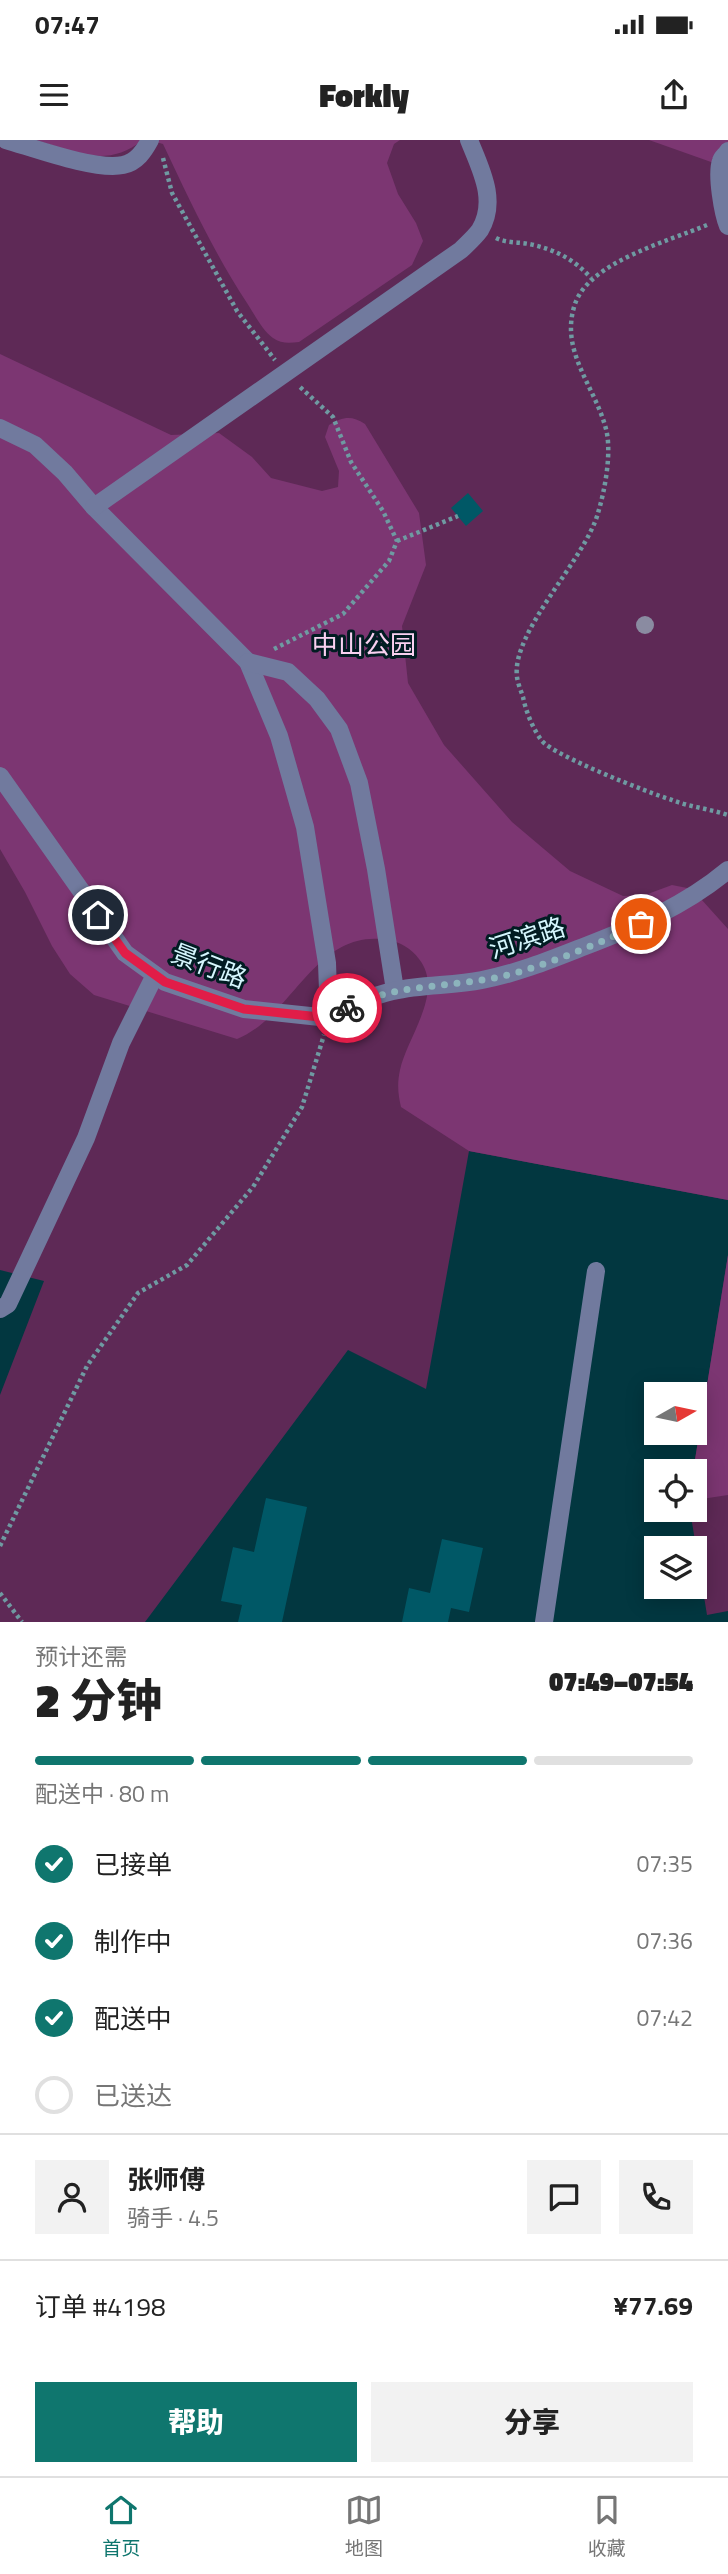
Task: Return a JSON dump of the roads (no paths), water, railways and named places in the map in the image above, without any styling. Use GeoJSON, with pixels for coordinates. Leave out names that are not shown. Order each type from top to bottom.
{"type":"FeatureCollection","features":[{"type":"Feature","properties":{"kind":"lane"},"geometry":{"type":"LineString","coordinates":[[6,140],[79,160],[124,165],[156,147]]}},
{"type":"Feature","properties":{"kind":"lane"},"geometry":{"type":"LineString","coordinates":[[94,507],[461,250],[480,230],[488,208],[487,187],[469,140]]}},
{"type":"Feature","properties":{"kind":"lane"},"geometry":{"type":"LineString","coordinates":[[726,222],[721,161],[728,151]]}},
{"type":"Feature","properties":{"kind":"lane"},"geometry":{"type":"LineString","coordinates":[[0,428],[35,445],[65,473],[94,507],[248,662],[279,736],[305,827],[327,963],[329,1018]]}},
{"type":"Feature","properties":{"kind":"lane"},"geometry":{"type":"LineString","coordinates":[[248,662],[288,673],[317,699],[339,729],[359,783],[396,990]]}},
{"type":"Feature","properties":{"kind":"lane","name":"景行路"},"geometry":{"type":"LineString","coordinates":[[0,776],[125,953],[165,982],[244,1009],[329,1018]]}},
{"type":"Feature","properties":{"kind":"lane","name":"河滨路"},"geometry":{"type":"LineString","coordinates":[[329,1018],[368,998],[396,990],[466,983],[516,973],[662,914],[703,892],[728,870]]}},
{"type":"Feature","properties":{"kind":"lane"},"geometry":{"type":"LineString","coordinates":[[0,1309],[8,1304],[86,1138],[121,1043],[155,975]]}},
{"type":"Feature","properties":{"kind":"lane"},"geometry":{"type":"LineString","coordinates":[[544,1622],[596,1271]]}},
{"type":"Feature","properties":{"kind":"park label","name":"中山公园"},"geometry":{"type":"Point","coordinates":[364,645]}}]}
